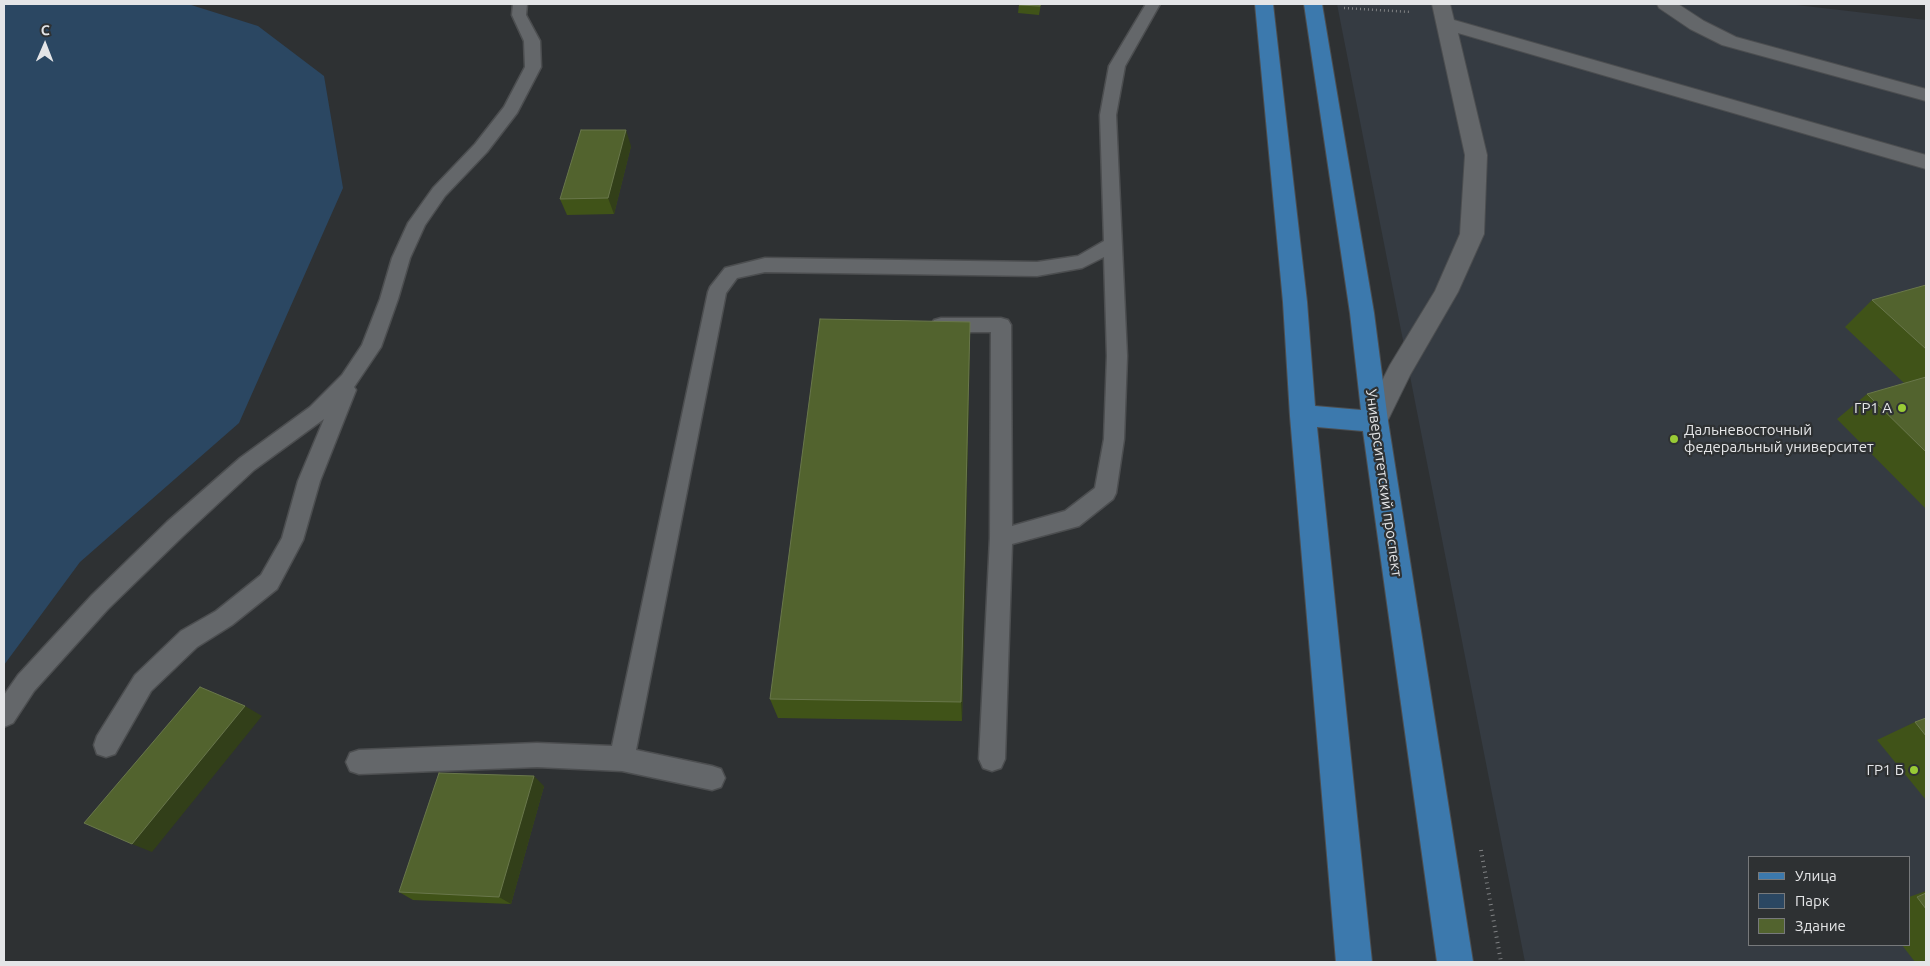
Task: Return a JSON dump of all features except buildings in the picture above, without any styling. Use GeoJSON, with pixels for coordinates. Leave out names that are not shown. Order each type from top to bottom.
{"type":"FeatureCollection","features":[{"type":"Feature","properties":{"kind":"main road"},"geometry":{"type":"LineString","coordinates":[[1264,4],[1294,302],[1354,962]]}},
{"type":"Feature","properties":{"kind":"main road","name":"Университетский проспект"},"geometry":{"type":"LineString","coordinates":[[1313,4],[1362,313],[1375,421],[1455,962]]}},
{"type":"Feature","properties":{"kind":"main road"},"geometry":{"type":"LineString","coordinates":[[1303,416],[1375,421]]}},
{"type":"Feature","properties":{"kind":"street"},"geometry":{"type":"LineString","coordinates":[[1666,4],[1697,25],[1729,41],[1926,95]]}},
{"type":"Feature","properties":{"kind":"street"},"geometry":{"type":"LineString","coordinates":[[1375,421],[1399,372],[1446,292],[1472,234],[1476,155],[1444,14],[1926,162]]}},
{"type":"Feature","properties":{"kind":"lane"},"geometry":{"type":"LineString","coordinates":[[4,715],[26,683],[100,602],[175,529],[247,464],[317,413],[349,380],[371,347],[389,299],[401,258],[417,222],[439,192],[481,148],[512,109],[533,67],[532,41],[519,15],[520,4]]}},
{"type":"Feature","properties":{"kind":"lane"},"geometry":{"type":"LineString","coordinates":[[1001,538],[1071,519],[1105,494],[1114,439],[1117,356],[1108,115],[1117,66],[1153,4]]}},
{"type":"Feature","properties":{"kind":"lane"},"geometry":{"type":"LineString","coordinates":[[622,759],[717,292],[731,273],[765,265],[1037,269],[1082,262],[1114,243]]}},
{"type":"Feature","properties":{"kind":"lane"},"geometry":{"type":"LineString","coordinates":[[925,324],[1002,324],[1001,538],[992,758]]}},
{"type":"Feature","properties":{"kind":"lane"},"geometry":{"type":"LineString","coordinates":[[106,745],[143,683],[190,639],[224,618],[269,582],[292,540],[309,481],[349,380]]}},
{"type":"Feature","properties":{"kind":"lane"},"geometry":{"type":"LineString","coordinates":[[359,762],[537,755],[622,759],[712,778]]}},
{"type":"Feature","properties":{"kind":"path"},"geometry":{"type":"LineString","coordinates":[[1336,8],[1444,14]]}},
{"type":"Feature","properties":{"kind":"shaded area","name":"Дальневосточный федеральный университет"},"geometry":{"type":"Polygon","coordinates":[[[1337,4],[1788,4],[1926,20],[1926,962],[1525,962],[1337,4]]]}},
{"type":"Feature","properties":{"kind":"green space"},"geometry":{"type":"Polygon","coordinates":[[[4,4],[188,4],[258,26],[324,76],[343,188],[239,423],[80,562],[4,665],[4,4]]]}},
{"type":"Feature","properties":{"kind":"place","name":"ГР1 А"},"geometry":{"type":"Point","coordinates":[1902,408]}},
{"type":"Feature","properties":{"kind":"place","name":"Дальневосточный федеральный университет"},"geometry":{"type":"Point","coordinates":[1674,439]}},
{"type":"Feature","properties":{"kind":"place","name":"ГР1 Б"},"geometry":{"type":"Point","coordinates":[1914,770]}}]}
